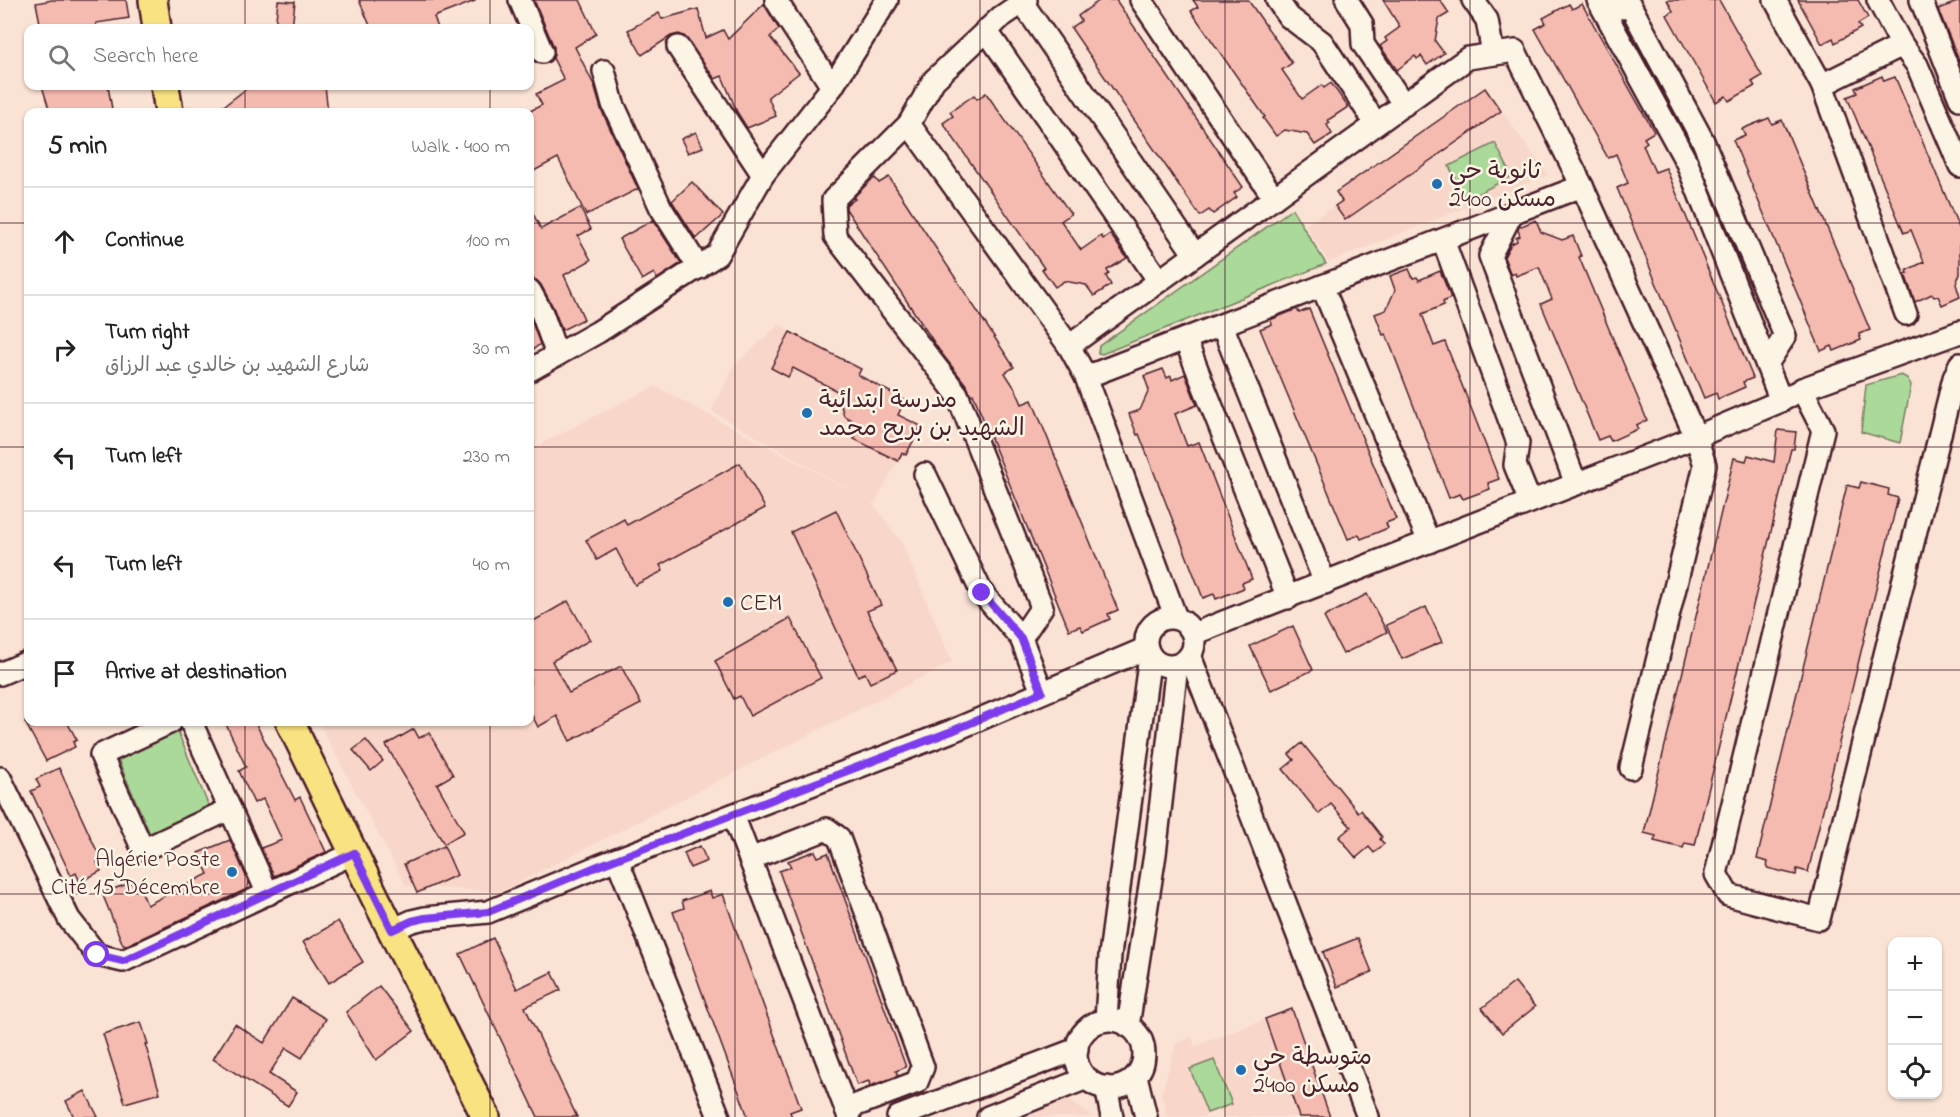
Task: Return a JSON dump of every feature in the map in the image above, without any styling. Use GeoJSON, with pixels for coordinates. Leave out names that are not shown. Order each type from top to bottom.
{"type":"FeatureCollection","features":[{"type":"Feature","properties":{"kind":"main road"},"geometry":{"type":"LineString","coordinates":[[153,0],[156,24]]}},
{"type":"Feature","properties":{"kind":"main road"},"geometry":{"type":"LineString","coordinates":[[166,90],[168,108]]}},
{"type":"Feature","properties":{"kind":"main road"},"geometry":{"type":"LineString","coordinates":[[292,726],[486,1117]]}},
{"type":"Feature","properties":{"kind":"street"},"geometry":{"type":"LineString","coordinates":[[520,0],[530,24]]}},
{"type":"Feature","properties":{"kind":"street"},"geometry":{"type":"LineString","coordinates":[[776,0],[832,87]]}},
{"type":"Feature","properties":{"kind":"street"},"geometry":{"type":"LineString","coordinates":[[534,368],[598,332],[717,255],[763,176],[832,87],[887,0]]}},
{"type":"Feature","properties":{"kind":"street"},"geometry":{"type":"LineString","coordinates":[[1141,0],[1274,198]]}},
{"type":"Feature","properties":{"kind":"street"},"geometry":{"type":"LineString","coordinates":[[1277,0],[1289,17],[1322,42],[1376,124]]}},
{"type":"Feature","properties":{"kind":"street"},"geometry":{"type":"LineString","coordinates":[[1347,0],[1362,24],[1363,44],[1404,105]]}},
{"type":"Feature","properties":{"kind":"street"},"geometry":{"type":"LineString","coordinates":[[1473,0],[1487,20],[1493,54]]}},
{"type":"Feature","properties":{"kind":"street"},"geometry":{"type":"LineString","coordinates":[[1775,0],[1822,85],[1906,314]]}},
{"type":"Feature","properties":{"kind":"street"},"geometry":{"type":"LineString","coordinates":[[1878,0],[1902,45],[1917,65],[1960,166]]}},
{"type":"Feature","properties":{"kind":"street"},"geometry":{"type":"LineString","coordinates":[[1921,0],[1960,99]]}},
{"type":"Feature","properties":{"kind":"street"},"geometry":{"type":"LineString","coordinates":[[1021,638],[1042,607],[957,394],[835,236],[833,200],[909,124],[934,80],[1000,16],[1024,1],[1195,255]]}},
{"type":"Feature","properties":{"kind":"street"},"geometry":{"type":"LineString","coordinates":[[1601,4],[1631,7],[1703,141],[1785,336],[1767,364],[1781,401]]}},
{"type":"Feature","properties":{"kind":"street"},"geometry":{"type":"LineString","coordinates":[[986,30],[1159,281]]}},
{"type":"Feature","properties":{"kind":"street"},"geometry":{"type":"LineString","coordinates":[[534,33],[542,52]]}},
{"type":"Feature","properties":{"kind":"street"},"geometry":{"type":"LineString","coordinates":[[1335,61],[1363,44]]}},
{"type":"Feature","properties":{"kind":"street"},"geometry":{"type":"LineString","coordinates":[[1822,85],[1902,45]]}},
{"type":"Feature","properties":{"kind":"street"},"geometry":{"type":"LineString","coordinates":[[678,47],[763,176]]}},
{"type":"Feature","properties":{"kind":"street"},"geometry":{"type":"LineString","coordinates":[[1069,346],[1468,58],[1515,51],[1582,186],[1696,437],[1705,465],[1631,768]]}},
{"type":"Feature","properties":{"kind":"street"},"geometry":{"type":"LineString","coordinates":[[604,70],[613,104],[661,208],[699,268]]}},
{"type":"Feature","properties":{"kind":"street"},"geometry":{"type":"LineString","coordinates":[[909,124],[1069,346],[1086,377],[1176,618]]}},
{"type":"Feature","properties":{"kind":"street"},"geometry":{"type":"LineString","coordinates":[[1086,377],[1582,186]]}},
{"type":"Feature","properties":{"kind":"street"},"geometry":{"type":"LineString","coordinates":[[1512,213],[1490,256],[1576,484]]}},
{"type":"Feature","properties":{"kind":"street"},"geometry":{"type":"LineString","coordinates":[[1443,240],[1518,442],[1515,465],[1530,502]]}},
{"type":"Feature","properties":{"kind":"street"},"geometry":{"type":"LineString","coordinates":[[1322,286],[1429,542]]}},
{"type":"Feature","properties":{"kind":"street"},"geometry":{"type":"LineString","coordinates":[[534,298],[542,313],[557,355]]}},
{"type":"Feature","properties":{"kind":"street"},"geometry":{"type":"LineString","coordinates":[[1222,325],[1325,583]]}},
{"type":"Feature","properties":{"kind":"street"},"geometry":{"type":"LineString","coordinates":[[1193,634],[1696,437],[1781,401],[1802,389],[1960,332]]}},
{"type":"Feature","properties":{"kind":"street"},"geometry":{"type":"LineString","coordinates":[[1185,339],[1288,598]]}},
{"type":"Feature","properties":{"kind":"street"},"geometry":{"type":"LineString","coordinates":[[1802,389],[1823,430],[1716,874],[1728,895],[1819,919],[1954,378],[1960,364]]}},
{"type":"Feature","properties":{"kind":"street"},"geometry":{"type":"LineString","coordinates":[[925,474],[982,593],[1021,638],[1042,692]]}},
{"type":"Feature","properties":{"kind":"street"},"geometry":{"type":"LineString","coordinates":[[1106,1020],[1110,955],[1148,651],[1146,639],[1153,624],[1168,618],[1176,618],[1190,627],[1194,649],[1184,661],[1128,1026]]}},
{"type":"Feature","properties":{"kind":"street"},"geometry":{"type":"LineString","coordinates":[[1148,651],[1162,665],[1184,661]]}},
{"type":"Feature","properties":{"kind":"street"},"geometry":{"type":"LineString","coordinates":[[392,930],[425,918],[488,912],[617,859],[952,731],[1042,692],[1148,651]]}},
{"type":"Feature","properties":{"kind":"street"},"geometry":{"type":"LineString","coordinates":[[1184,661],[1368,1117]]}},
{"type":"Feature","properties":{"kind":"street"},"geometry":{"type":"LineString","coordinates":[[0,674],[24,664]]}},
{"type":"Feature","properties":{"kind":"street"},"geometry":{"type":"LineString","coordinates":[[163,726],[101,755],[143,850],[230,809]]}},
{"type":"Feature","properties":{"kind":"street"},"geometry":{"type":"LineString","coordinates":[[193,726],[268,894]]}},
{"type":"Feature","properties":{"kind":"street"},"geometry":{"type":"LineString","coordinates":[[0,778],[69,919],[97,955],[123,961],[354,853]]}},
{"type":"Feature","properties":{"kind":"street"},"geometry":{"type":"LineString","coordinates":[[733,814],[750,859],[848,1113],[917,1082],[923,1066],[839,838],[827,830],[750,859]]}},
{"type":"Feature","properties":{"kind":"street"},"geometry":{"type":"LineString","coordinates":[[617,859],[719,1117]]}},
{"type":"Feature","properties":{"kind":"street"},"geometry":{"type":"LineString","coordinates":[[1106,1020],[1118,1021],[1128,1026],[1137,1033],[1142,1044],[1144,1055],[1142,1066],[1136,1076],[1117,1087],[1106,1088],[1095,1084],[1080,1070],[1077,1049],[1080,1038],[1095,1023],[1106,1020]]}},
{"type":"Feature","properties":{"kind":"street"},"geometry":{"type":"LineString","coordinates":[[898,1117],[1077,1049]]}},
{"type":"Feature","properties":{"kind":"street"},"geometry":{"type":"LineString","coordinates":[[1136,1076],[1146,1117]]}},
{"type":"Feature","properties":{"kind":"street"},"geometry":{"type":"LineString","coordinates":[[988,1117],[1087,1078]]}},
{"type":"Feature","properties":{"kind":"street"},"geometry":{"type":"LineString","coordinates":[[1106,1088],[1112,1117]]}},
{"type":"Feature","properties":{"kind":"shaded area","name":"ثانوية حي 2400 مسكن"},"geometry":{"type":"Polygon","coordinates":[[[1485,88],[1548,175],[1329,262],[1305,225],[1342,201],[1336,192],[1485,88]]]}},
{"type":"Feature","properties":{"kind":"shaded area","name":"CEM"},"geometry":{"type":"Polygon","coordinates":[[[779,324],[861,369],[858,375],[905,400],[898,415],[921,426],[902,453],[875,503],[872,502],[902,543],[952,662],[500,892],[406,886],[320,726],[534,726],[534,447],[655,386],[855,493],[711,411],[734,366],[779,324]]]}},
{"type":"Feature","properties":{"kind":"shaded area","name":"متوسطة حي 2400 مسكن"},"geometry":{"type":"Polygon","coordinates":[[[1292,1009],[1330,1117],[1222,1117],[1220,1110],[1202,1117],[1167,1117],[1161,1095],[1176,1043],[1192,1037],[1195,1046],[1292,1009]]]}},
{"type":"Feature","properties":{"kind":"shaded area"},"geometry":{"type":"Polygon","coordinates":[[[1065,1098],[1094,1117],[1014,1117],[1065,1098]]]}},
{"type":"Feature","properties":{"kind":"green space"},"geometry":{"type":"Polygon","coordinates":[[[1495,143],[1512,176],[1466,200],[1449,166],[1495,143]]]}},
{"type":"Feature","properties":{"kind":"green space"},"geometry":{"type":"Polygon","coordinates":[[[1292,209],[1326,264],[1102,354],[1098,353],[1099,346],[1292,209]]]}},
{"type":"Feature","properties":{"kind":"green space"},"geometry":{"type":"Polygon","coordinates":[[[1901,375],[1907,378],[1911,385],[1900,443],[1861,432],[1866,385],[1901,375]]]}},
{"type":"Feature","properties":{"kind":"green space"},"geometry":{"type":"Polygon","coordinates":[[[177,730],[210,809],[150,834],[116,755],[177,730]]]}},
{"type":"Feature","properties":{"kind":"green space"},"geometry":{"type":"Polygon","coordinates":[[[1214,1060],[1232,1104],[1207,1113],[1190,1069],[1214,1060]]]}},
{"type":"Feature","properties":{"kind":"building"},"geometry":{"type":"Polygon","coordinates":[[[52,0],[126,0],[129,18],[96,24],[40,24],[36,3],[52,0]]]}},
{"type":"Feature","properties":{"kind":"building"},"geometry":{"type":"Polygon","coordinates":[[[359,0],[475,0],[434,17],[437,24],[369,24],[359,0]]]}},
{"type":"Feature","properties":{"kind":"building"},"geometry":{"type":"Polygon","coordinates":[[[534,0],[580,0],[596,34],[575,47],[594,85],[601,109],[638,189],[586,215],[558,158],[534,171],[534,109],[542,105],[536,94],[564,80],[553,58],[554,47],[534,0]]]}},
{"type":"Feature","properties":{"kind":"building"},"geometry":{"type":"Polygon","coordinates":[[[1100,0],[1116,0],[1243,187],[1234,193],[1237,197],[1213,214],[1209,210],[1200,216],[1071,28],[1081,21],[1078,16],[1100,0]]]}},
{"type":"Feature","properties":{"kind":"building"},"geometry":{"type":"Polygon","coordinates":[[[1193,0],[1248,0],[1292,63],[1282,70],[1302,99],[1322,85],[1324,88],[1331,83],[1348,107],[1328,120],[1330,123],[1327,125],[1332,134],[1315,145],[1307,134],[1285,130],[1276,136],[1191,11],[1198,7],[1193,0]]]}},
{"type":"Feature","properties":{"kind":"building"},"geometry":{"type":"Polygon","coordinates":[[[1383,0],[1440,0],[1449,13],[1439,19],[1435,41],[1444,53],[1427,65],[1421,56],[1417,59],[1415,56],[1397,70],[1380,46],[1387,41],[1385,38],[1400,27],[1383,0]]]}},
{"type":"Feature","properties":{"kind":"building"},"geometry":{"type":"Polygon","coordinates":[[[1667,0],[1719,0],[1762,76],[1752,82],[1755,86],[1729,101],[1726,96],[1716,102],[1667,15],[1673,11],[1667,0]]]}},
{"type":"Feature","properties":{"kind":"building"},"geometry":{"type":"Polygon","coordinates":[[[1798,0],[1858,0],[1868,18],[1858,24],[1861,28],[1835,43],[1833,38],[1822,44],[1798,0]]]}},
{"type":"Feature","properties":{"kind":"building"},"geometry":{"type":"Polygon","coordinates":[[[278,1],[295,2],[292,24],[275,24],[278,1]]]}},
{"type":"Feature","properties":{"kind":"building"},"geometry":{"type":"Polygon","coordinates":[[[1960,1],[1960,63],[1938,9],[1960,1]]]}},
{"type":"Feature","properties":{"kind":"building"},"geometry":{"type":"Polygon","coordinates":[[[764,4],[779,29],[770,37],[799,73],[768,97],[776,116],[747,128],[737,112],[722,76],[715,79],[684,36],[679,34],[671,36],[642,55],[628,30],[659,13],[662,19],[698,9],[706,38],[723,30],[728,39],[764,4]]]}},
{"type":"Feature","properties":{"kind":"building"},"geometry":{"type":"Polygon","coordinates":[[[1569,4],[1572,9],[1582,4],[1654,132],[1644,138],[1647,142],[1643,145],[1655,172],[1666,168],[1753,378],[1743,382],[1745,387],[1718,399],[1716,393],[1704,398],[1617,188],[1628,183],[1616,154],[1608,158],[1535,29],[1546,23],[1543,18],[1569,4]]]}},
{"type":"Feature","properties":{"kind":"building"},"geometry":{"type":"Polygon","coordinates":[[[1882,76],[1884,81],[1895,77],[1960,230],[1960,273],[1956,284],[1960,297],[1942,305],[1938,296],[1934,297],[1932,294],[1915,302],[1905,274],[1908,273],[1907,270],[1924,262],[1911,230],[1904,233],[1847,97],[1857,93],[1855,88],[1882,76]]]}},
{"type":"Feature","properties":{"kind":"building"},"geometry":{"type":"Polygon","coordinates":[[[1485,88],[1501,111],[1345,220],[1335,206],[1342,201],[1336,192],[1485,88]]]}},
{"type":"Feature","properties":{"kind":"building"},"geometry":{"type":"Polygon","coordinates":[[[43,90],[109,90],[112,108],[49,108],[43,90]]]}},
{"type":"Feature","properties":{"kind":"building"},"geometry":{"type":"Polygon","coordinates":[[[245,90],[325,90],[328,108],[221,108],[245,90]]]}},
{"type":"Feature","properties":{"kind":"building"},"geometry":{"type":"Polygon","coordinates":[[[986,93],[1071,214],[1061,221],[1081,250],[1101,236],[1103,239],[1110,234],[1127,258],[1107,270],[1109,274],[1106,276],[1111,285],[1094,296],[1086,285],[1064,281],[1055,287],[943,123],[953,116],[950,112],[974,95],[977,99],[986,93]]]}},
{"type":"Feature","properties":{"kind":"building"},"geometry":{"type":"Polygon","coordinates":[[[1769,118],[1772,124],[1782,120],[1870,330],[1859,334],[1861,340],[1834,351],[1832,346],[1821,351],[1733,140],[1745,135],[1742,129],[1769,118]]]}},
{"type":"Feature","properties":{"kind":"building"},"geometry":{"type":"Polygon","coordinates":[[[696,132],[703,147],[688,153],[681,139],[696,132]]]}},
{"type":"Feature","properties":{"kind":"building"},"geometry":{"type":"Polygon","coordinates":[[[889,177],[1014,367],[1005,373],[1022,404],[1032,400],[1118,610],[1108,614],[1110,619],[1083,631],[1080,626],[1069,630],[973,394],[971,395],[967,386],[939,350],[846,209],[846,205],[855,199],[853,198],[870,181],[875,178],[879,183],[889,177]]]}},
{"type":"Feature","properties":{"kind":"building"},"geometry":{"type":"Polygon","coordinates":[[[692,182],[723,215],[696,239],[672,201],[692,182]]]}},
{"type":"Feature","properties":{"kind":"building"},"geometry":{"type":"Polygon","coordinates":[[[580,208],[591,229],[578,236],[591,260],[564,275],[584,319],[562,330],[553,307],[534,279],[534,216],[541,229],[580,208]]]}},
{"type":"Feature","properties":{"kind":"building"},"geometry":{"type":"Polygon","coordinates":[[[653,220],[681,263],[657,279],[654,273],[642,280],[619,239],[653,220]]]}},
{"type":"Feature","properties":{"kind":"building"},"geometry":{"type":"Polygon","coordinates":[[[1536,220],[1541,232],[1562,240],[1573,236],[1581,256],[1579,257],[1647,420],[1636,425],[1638,429],[1611,441],[1608,436],[1598,440],[1541,304],[1552,299],[1539,267],[1516,276],[1515,273],[1511,275],[1504,257],[1511,244],[1520,236],[1519,227],[1536,220]]]}},
{"type":"Feature","properties":{"kind":"building"},"geometry":{"type":"Polygon","coordinates":[[[1409,269],[1413,278],[1417,277],[1419,280],[1440,271],[1451,298],[1443,302],[1444,305],[1422,314],[1434,346],[1445,342],[1499,479],[1488,483],[1490,489],[1463,499],[1460,494],[1449,498],[1386,334],[1383,335],[1375,314],[1386,310],[1395,290],[1390,276],[1409,269]]]}},
{"type":"Feature","properties":{"kind":"building"},"geometry":{"type":"Polygon","coordinates":[[[1297,309],[1299,313],[1309,309],[1396,519],[1386,523],[1388,528],[1361,539],[1359,535],[1348,539],[1260,329],[1272,324],[1270,320],[1297,309]]]}},
{"type":"Feature","properties":{"kind":"building"},"geometry":{"type":"Polygon","coordinates":[[[534,328],[540,344],[534,349],[534,328]]]}},
{"type":"Feature","properties":{"kind":"building"},"geometry":{"type":"Polygon","coordinates":[[[790,332],[861,369],[858,375],[905,400],[898,415],[921,426],[906,455],[902,453],[898,461],[854,439],[861,425],[844,416],[837,391],[793,368],[788,377],[771,368],[790,332]]]}},
{"type":"Feature","properties":{"kind":"building"},"geometry":{"type":"Polygon","coordinates":[[[1163,369],[1167,378],[1171,376],[1172,380],[1185,374],[1197,405],[1175,414],[1187,446],[1199,442],[1252,579],[1242,583],[1244,588],[1216,599],[1214,594],[1203,598],[1139,434],[1137,435],[1129,414],[1140,410],[1149,390],[1144,376],[1163,369]]]}},
{"type":"Feature","properties":{"kind":"building"},"geometry":{"type":"Polygon","coordinates":[[[1778,430],[1796,432],[1794,449],[1791,449],[1695,845],[1685,843],[1683,848],[1654,841],[1656,836],[1644,833],[1734,458],[1746,461],[1748,455],[1774,462],[1778,430]]]}},
{"type":"Feature","properties":{"kind":"building"},"geometry":{"type":"Polygon","coordinates":[[[740,463],[765,508],[660,565],[663,571],[635,585],[616,549],[597,560],[586,540],[624,519],[627,525],[740,463]]]}},
{"type":"Feature","properties":{"kind":"building"},"geometry":{"type":"Polygon","coordinates":[[[1861,482],[1889,489],[1888,495],[1898,498],[1808,872],[1797,869],[1796,875],[1767,868],[1768,862],[1757,859],[1847,485],[1859,488],[1861,482]]]}},
{"type":"Feature","properties":{"kind":"building"},"geometry":{"type":"Polygon","coordinates":[[[836,510],[881,605],[867,611],[897,670],[870,683],[865,673],[858,676],[791,532],[836,510]]]}},
{"type":"Feature","properties":{"kind":"building"},"geometry":{"type":"Polygon","coordinates":[[[1367,594],[1387,632],[1343,654],[1324,617],[1367,594]]]}},
{"type":"Feature","properties":{"kind":"building"},"geometry":{"type":"Polygon","coordinates":[[[568,601],[590,640],[552,661],[569,693],[621,666],[641,704],[570,741],[557,716],[538,727],[534,719],[534,621],[568,601]]]}},
{"type":"Feature","properties":{"kind":"building"},"geometry":{"type":"Polygon","coordinates":[[[1426,607],[1442,642],[1402,659],[1386,625],[1426,607]]]}},
{"type":"Feature","properties":{"kind":"building"},"geometry":{"type":"Polygon","coordinates":[[[790,618],[821,678],[750,716],[740,696],[734,699],[715,661],[790,618]]]}},
{"type":"Feature","properties":{"kind":"building"},"geometry":{"type":"Polygon","coordinates":[[[1293,626],[1313,670],[1271,690],[1250,646],[1293,626]]]}},
{"type":"Feature","properties":{"kind":"building"},"geometry":{"type":"Polygon","coordinates":[[[27,726],[69,726],[77,740],[73,742],[75,747],[46,761],[27,726]]]}},
{"type":"Feature","properties":{"kind":"building"},"geometry":{"type":"Polygon","coordinates":[[[227,726],[257,726],[295,800],[300,797],[326,852],[274,876],[261,848],[282,840],[263,799],[254,803],[239,771],[246,767],[227,726]]]}},
{"type":"Feature","properties":{"kind":"building"},"geometry":{"type":"Polygon","coordinates":[[[414,729],[419,738],[429,733],[453,775],[437,784],[464,832],[444,844],[386,745],[414,729]]]}},
{"type":"Feature","properties":{"kind":"building"},"geometry":{"type":"Polygon","coordinates":[[[366,740],[383,761],[371,771],[353,750],[366,740]]]}},
{"type":"Feature","properties":{"kind":"building"},"geometry":{"type":"Polygon","coordinates":[[[1302,743],[1358,812],[1361,810],[1382,837],[1380,839],[1384,844],[1374,853],[1369,847],[1356,858],[1339,837],[1351,827],[1331,804],[1319,814],[1283,769],[1294,760],[1289,754],[1302,743]]]}},
{"type":"Feature","properties":{"kind":"building"},"geometry":{"type":"Polygon","coordinates":[[[59,768],[101,860],[97,862],[101,871],[80,882],[76,873],[71,876],[31,791],[40,787],[36,779],[59,768]]]}},
{"type":"Feature","properties":{"kind":"building"},"geometry":{"type":"Polygon","coordinates":[[[230,840],[249,883],[247,889],[123,945],[102,893],[133,882],[135,887],[139,885],[147,905],[208,874],[198,853],[230,840]]]}},
{"type":"Feature","properties":{"kind":"building"},"geometry":{"type":"Polygon","coordinates":[[[444,846],[457,875],[417,893],[404,864],[444,846]]]}},
{"type":"Feature","properties":{"kind":"building"},"geometry":{"type":"Polygon","coordinates":[[[700,846],[707,861],[690,868],[684,853],[700,846]]]}},
{"type":"Feature","properties":{"kind":"building"},"geometry":{"type":"Polygon","coordinates":[[[815,851],[818,857],[828,853],[906,1067],[896,1071],[898,1076],[870,1086],[869,1081],[857,1085],[779,871],[791,867],[788,861],[815,851]]]}},
{"type":"Feature","properties":{"kind":"building"},"geometry":{"type":"Polygon","coordinates":[[[710,891],[712,898],[723,894],[801,1108],[790,1112],[792,1117],[748,1117],[700,987],[673,912],[684,908],[682,901],[710,891]]]}},
{"type":"Feature","properties":{"kind":"building"},"geometry":{"type":"Polygon","coordinates":[[[338,921],[363,962],[329,983],[303,942],[338,921]]]}},
{"type":"Feature","properties":{"kind":"building"},"geometry":{"type":"Polygon","coordinates":[[[493,938],[517,989],[552,972],[561,990],[525,1007],[577,1117],[538,1117],[460,954],[493,938]]]}},
{"type":"Feature","properties":{"kind":"building"},"geometry":{"type":"Polygon","coordinates":[[[1358,938],[1372,972],[1337,987],[1323,952],[1358,938]]]}},
{"type":"Feature","properties":{"kind":"building"},"geometry":{"type":"Polygon","coordinates":[[[1515,982],[1535,1007],[1502,1033],[1482,1008],[1515,982]]]}},
{"type":"Feature","properties":{"kind":"building"},"geometry":{"type":"Polygon","coordinates":[[[379,986],[414,1031],[376,1060],[346,1012],[379,986]]]}},
{"type":"Feature","properties":{"kind":"building"},"geometry":{"type":"Polygon","coordinates":[[[292,998],[326,1019],[302,1058],[286,1048],[269,1074],[297,1092],[288,1106],[213,1059],[235,1024],[264,1043],[292,998]]]}},
{"type":"Feature","properties":{"kind":"building"},"geometry":{"type":"Polygon","coordinates":[[[1292,1009],[1330,1117],[1299,1117],[1265,1019],[1292,1009]]]}},
{"type":"Feature","properties":{"kind":"building"},"geometry":{"type":"Polygon","coordinates":[[[141,1022],[148,1044],[145,1044],[160,1093],[125,1103],[103,1034],[141,1022]]]}},
{"type":"Feature","properties":{"kind":"building"},"geometry":{"type":"Polygon","coordinates":[[[85,1091],[98,1117],[74,1117],[66,1101],[85,1091]]]}},
{"type":"Feature","properties":{"kind":"place","name":"ثانوية حي 2400 مسكن"},"geometry":{"type":"Point","coordinates":[1437,184]}},
{"type":"Feature","properties":{"kind":"place","name":"مدرسة ابتدائية الشهيد بن بريح محمد"},"geometry":{"type":"Point","coordinates":[807,413]}},
{"type":"Feature","properties":{"kind":"place","name":"CEM"},"geometry":{"type":"Point","coordinates":[728,602]}},
{"type":"Feature","properties":{"kind":"place","name":"Algérie Poste Cité 15 Décembre"},"geometry":{"type":"Point","coordinates":[232,872]}},
{"type":"Feature","properties":{"kind":"place","name":"متوسطة حي 2400 مسكن"},"geometry":{"type":"Point","coordinates":[1241,1070]}},
{"type":"Feature","properties":{"kind":"route"},"geometry":{"type":"LineString","coordinates":[[97,955],[123,961],[354,853],[392,930],[425,918],[488,912],[598,866],[952,731],[1042,692],[1021,638],[982,593]]}}]}
